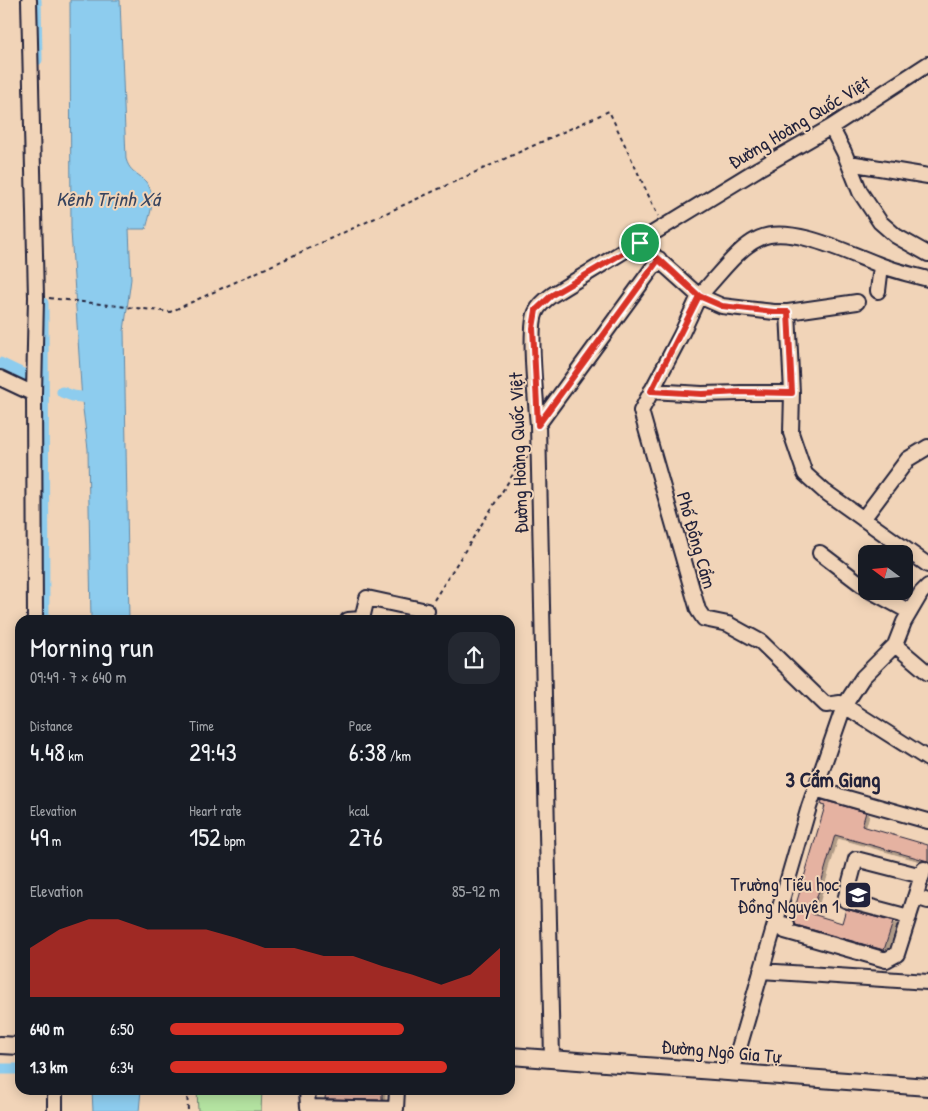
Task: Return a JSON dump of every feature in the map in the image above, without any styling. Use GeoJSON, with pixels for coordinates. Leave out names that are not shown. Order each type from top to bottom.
{"type":"FeatureCollection","features":[{"type":"Feature","properties":{"kind":"main road"},"geometry":{"type":"LineString","coordinates":[[0,1045],[15,1046]]}},
{"type":"Feature","properties":{"kind":"main road","name":"Đường Ngô Gia Tự"},"geometry":{"type":"LineString","coordinates":[[515,1056],[928,1087]]}},
{"type":"Feature","properties":{"kind":"street"},"geometry":{"type":"LineString","coordinates":[[29,0],[36,297],[34,394],[35,615]]}},
{"type":"Feature","properties":{"kind":"street","name":"Đường Hoàng Quốc Việt"},"geometry":{"type":"LineString","coordinates":[[552,1058],[538,425],[533,328],[536,310],[552,295],[640,243],[758,169],[831,127],[928,64]]}},
{"type":"Feature","properties":{"kind":"street"},"geometry":{"type":"LineString","coordinates":[[831,127],[849,163],[860,192],[880,222],[896,236],[928,254]]}},
{"type":"Feature","properties":{"kind":"street"},"geometry":{"type":"LineString","coordinates":[[849,163],[928,176]]}},
{"type":"Feature","properties":{"kind":"street","name":"Phố Đồng Cẩm"},"geometry":{"type":"LineString","coordinates":[[928,279],[881,266],[821,242],[791,235],[770,235],[760,238],[745,249],[699,296],[640,411],[698,610],[704,619],[728,624],[761,642],[826,705],[840,703],[928,759]]}},
{"type":"Feature","properties":{"kind":"street"},"geometry":{"type":"LineString","coordinates":[[640,243],[699,296],[722,306],[788,312],[857,302]]}},
{"type":"Feature","properties":{"kind":"street"},"geometry":{"type":"LineString","coordinates":[[538,425],[659,259]]}},
{"type":"Feature","properties":{"kind":"street"},"geometry":{"type":"LineString","coordinates":[[878,291],[881,266]]}},
{"type":"Feature","properties":{"kind":"street"},"geometry":{"type":"LineString","coordinates":[[788,312],[792,393],[791,433],[804,474],[824,491],[928,565]]}},
{"type":"Feature","properties":{"kind":"street"},"geometry":{"type":"LineString","coordinates":[[0,378],[34,394]]}},
{"type":"Feature","properties":{"kind":"street"},"geometry":{"type":"LineString","coordinates":[[651,391],[702,394],[741,392],[792,393]]}},
{"type":"Feature","properties":{"kind":"street"},"geometry":{"type":"LineString","coordinates":[[863,519],[908,459],[928,447]]}},
{"type":"Feature","properties":{"kind":"street"},"geometry":{"type":"LineString","coordinates":[[820,554],[858,582]]}},
{"type":"Feature","properties":{"kind":"street"},"geometry":{"type":"LineString","coordinates":[[732,1072],[815,789],[844,706],[863,677],[895,645],[910,612],[921,593],[928,586]]}},
{"type":"Feature","properties":{"kind":"street"},"geometry":{"type":"LineString","coordinates":[[363,615],[367,598],[424,615]]}},
{"type":"Feature","properties":{"kind":"street"},"geometry":{"type":"LineString","coordinates":[[888,600],[910,612]]}},
{"type":"Feature","properties":{"kind":"street"},"geometry":{"type":"LineString","coordinates":[[895,645],[928,673]]}},
{"type":"Feature","properties":{"kind":"street"},"geometry":{"type":"LineString","coordinates":[[815,789],[928,820]]}},
{"type":"Feature","properties":{"kind":"street"},"geometry":{"type":"LineString","coordinates":[[775,922],[787,926],[785,931],[886,960],[897,954],[909,917],[922,899],[923,872],[856,858],[845,900],[909,917]]}},
{"type":"Feature","properties":{"kind":"street"},"geometry":{"type":"LineString","coordinates":[[761,971],[928,982]]}},
{"type":"Feature","properties":{"kind":"street"},"geometry":{"type":"LineString","coordinates":[[55,1095],[55,1111]]}},
{"type":"Feature","properties":{"kind":"street"},"geometry":{"type":"LineString","coordinates":[[307,1095],[308,1107],[396,1109],[397,1095]]}},
{"type":"Feature","properties":{"kind":"path"},"geometry":{"type":"LineString","coordinates":[[36,297],[170,312],[609,111],[664,227]]}},
{"type":"Feature","properties":{"kind":"path"},"geometry":{"type":"LineString","coordinates":[[424,615],[522,460],[538,450]]}},
{"type":"Feature","properties":{"kind":"path"},"geometry":{"type":"LineString","coordinates":[[188,1095],[188,1111]]}},
{"type":"Feature","properties":{"kind":"green space"},"geometry":{"type":"Polygon","coordinates":[[[197,1095],[262,1095],[261,1111],[198,1111],[197,1095]]]}},
{"type":"Feature","properties":{"kind":"water","name":"Kênh Trịnh Xá"},"geometry":{"type":"Polygon","coordinates":[[[70,0],[120,0],[126,159],[132,170],[147,183],[152,195],[146,229],[129,229],[131,279],[124,331],[129,615],[91,615],[88,449],[82,401],[71,231],[70,0]]]}},
{"type":"Feature","properties":{"kind":"water"},"geometry":{"type":"Polygon","coordinates":[[[92,1095],[141,1095],[139,1111],[93,1111],[92,1095]]]}},
{"type":"Feature","properties":{"kind":"building"},"geometry":{"type":"Polygon","coordinates":[[[822,800],[866,812],[862,826],[928,845],[928,861],[835,835],[812,914],[842,923],[846,909],[893,922],[884,950],[796,925],[792,918],[825,806],[821,805],[822,800]]]}},
{"type":"Feature","properties":{"kind":"building"},"geometry":{"type":"Polygon","coordinates":[[[325,1095],[382,1095],[382,1100],[325,1099],[325,1095]]]}},
{"type":"Feature","properties":{"kind":"waterway"},"geometry":{"type":"LineString","coordinates":[[36,0],[37,60]]}},
{"type":"Feature","properties":{"kind":"waterway"},"geometry":{"type":"LineString","coordinates":[[43,303],[44,615]]}},
{"type":"Feature","properties":{"kind":"waterway"},"geometry":{"type":"LineString","coordinates":[[0,363],[25,375]]}},
{"type":"Feature","properties":{"kind":"waterway"},"geometry":{"type":"LineString","coordinates":[[62,392],[73,396],[97,399]]}},
{"type":"Feature","properties":{"kind":"waterway"},"geometry":{"type":"LineString","coordinates":[[0,1069],[15,1069]]}},
{"type":"Feature","properties":{"kind":"place","name":"Trường Tiểu học Đồng Nguyên 1"},"geometry":{"type":"Point","coordinates":[858,895]}},
{"type":"Feature","properties":{"kind":"district","name":"3 Cẩm Giang"},"geometry":{"type":"Point","coordinates":[833,780]}},
{"type":"Feature","properties":{"kind":"route"},"geometry":{"type":"LineString","coordinates":[[640,243],[552,295],[536,310],[533,328],[533,351],[538,425],[659,259],[699,296],[681,335],[651,391],[702,394],[741,392],[792,393],[788,312],[722,306],[699,296],[659,259],[640,243]]}}]}
